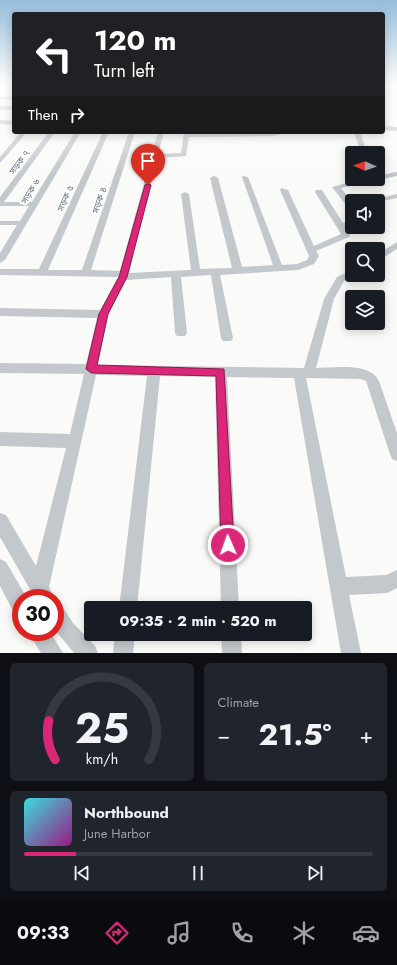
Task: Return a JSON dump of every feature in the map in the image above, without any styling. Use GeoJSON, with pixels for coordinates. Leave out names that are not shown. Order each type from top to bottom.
{"type":"FeatureCollection","features":[{"type":"Feature","properties":{"kind":"street"},"geometry":{"type":"LineString","coordinates":[[385,121],[397,123]]}},
{"type":"Feature","properties":{"kind":"street"},"geometry":{"type":"LineString","coordinates":[[0,122],[12,123]]}},
{"type":"Feature","properties":{"kind":"street"},"geometry":{"type":"LineString","coordinates":[[0,130],[7,122]]}},
{"type":"Feature","properties":{"kind":"street"},"geometry":{"type":"LineString","coordinates":[[385,127],[397,129]]}},
{"type":"Feature","properties":{"kind":"street"},"geometry":{"type":"LineString","coordinates":[[0,160],[22,134]]}},
{"type":"Feature","properties":{"kind":"street","name":"সড়ক ৭"},"geometry":{"type":"LineString","coordinates":[[0,203],[51,134]]}},
{"type":"Feature","properties":{"kind":"street","name":"সড়ক ৬"},"geometry":{"type":"LineString","coordinates":[[1,256],[23,223],[77,134]]}},
{"type":"Feature","properties":{"kind":"street","name":"সড়ক ৫"},"geometry":{"type":"LineString","coordinates":[[42,273],[105,134]]}},
{"type":"Feature","properties":{"kind":"street","name":"সড়ক ৪"},"geometry":{"type":"LineString","coordinates":[[85,274],[131,134]]}},
{"type":"Feature","properties":{"kind":"street"},"geometry":{"type":"LineString","coordinates":[[43,589],[103,314],[123,276],[160,134]]}},
{"type":"Feature","properties":{"kind":"street"},"geometry":{"type":"LineString","coordinates":[[155,156],[184,155],[186,134]]}},
{"type":"Feature","properties":{"kind":"street"},"geometry":{"type":"LineString","coordinates":[[358,134],[362,146]]}},
{"type":"Feature","properties":{"kind":"street"},"geometry":{"type":"LineString","coordinates":[[385,176],[395,174]]}},
{"type":"Feature","properties":{"kind":"street"},"geometry":{"type":"LineString","coordinates":[[245,177],[279,268]]}},
{"type":"Feature","properties":{"kind":"street"},"geometry":{"type":"LineString","coordinates":[[214,178],[238,271]]}},
{"type":"Feature","properties":{"kind":"street"},"geometry":{"type":"LineString","coordinates":[[345,185],[336,187],[345,198]]}},
{"type":"Feature","properties":{"kind":"street"},"geometry":{"type":"LineString","coordinates":[[0,272],[123,276],[298,267],[311,262],[314,256],[284,190]]}},
{"type":"Feature","properties":{"kind":"street"},"geometry":{"type":"LineString","coordinates":[[311,250],[345,236],[319,192]]}},
{"type":"Feature","properties":{"kind":"street"},"geometry":{"type":"LineString","coordinates":[[185,194],[196,273]]}},
{"type":"Feature","properties":{"kind":"street"},"geometry":{"type":"LineString","coordinates":[[385,198],[397,196]]}},
{"type":"Feature","properties":{"kind":"street"},"geometry":{"type":"LineString","coordinates":[[0,203],[34,204]]}},
{"type":"Feature","properties":{"kind":"street"},"geometry":{"type":"LineString","coordinates":[[0,223],[23,223]]}},
{"type":"Feature","properties":{"kind":"street"},"geometry":{"type":"LineString","coordinates":[[339,226],[345,226]]}},
{"type":"Feature","properties":{"kind":"street"},"geometry":{"type":"LineString","coordinates":[[385,254],[397,246]]}},
{"type":"Feature","properties":{"kind":"street"},"geometry":{"type":"LineString","coordinates":[[215,272],[227,338]]}},
{"type":"Feature","properties":{"kind":"street"},"geometry":{"type":"LineString","coordinates":[[176,274],[182,333]]}},
{"type":"Feature","properties":{"kind":"street"},"geometry":{"type":"LineString","coordinates":[[345,276],[340,279],[329,299],[304,373],[338,586],[351,653]]}},
{"type":"Feature","properties":{"kind":"street"},"geometry":{"type":"LineString","coordinates":[[0,312],[103,314]]}},
{"type":"Feature","properties":{"kind":"street"},"geometry":{"type":"LineString","coordinates":[[0,368],[361,374],[370,377],[373,381],[397,454]]}},
{"type":"Feature","properties":{"kind":"street"},"geometry":{"type":"LineString","coordinates":[[129,601],[154,370]]}},
{"type":"Feature","properties":{"kind":"street"},"geometry":{"type":"LineString","coordinates":[[220,372],[230,601]]}},
{"type":"Feature","properties":{"kind":"street"},"geometry":{"type":"LineString","coordinates":[[0,440],[75,441]]}},
{"type":"Feature","properties":{"kind":"street"},"geometry":{"type":"LineString","coordinates":[[0,521],[40,589]]}},
{"type":"Feature","properties":{"kind":"street"},"geometry":{"type":"LineString","coordinates":[[0,568],[12,590]]}},
{"type":"Feature","properties":{"kind":"street"},"geometry":{"type":"LineString","coordinates":[[338,586],[387,584],[397,579]]}},
{"type":"Feature","properties":{"kind":"street"},"geometry":{"type":"LineString","coordinates":[[64,627],[88,653]]}},
{"type":"Feature","properties":{"kind":"street"},"geometry":{"type":"LineString","coordinates":[[44,641],[52,653]]}},
{"type":"Feature","properties":{"kind":"street"},"geometry":{"type":"LineString","coordinates":[[123,653],[124,641]]}},
{"type":"Feature","properties":{"kind":"street"},"geometry":{"type":"LineString","coordinates":[[231,641],[232,653]]}},
{"type":"Feature","properties":{"kind":"route"},"geometry":{"type":"LineString","coordinates":[[148,185],[123,277],[103,314],[91,369],[220,372],[228,545]]}}]}
